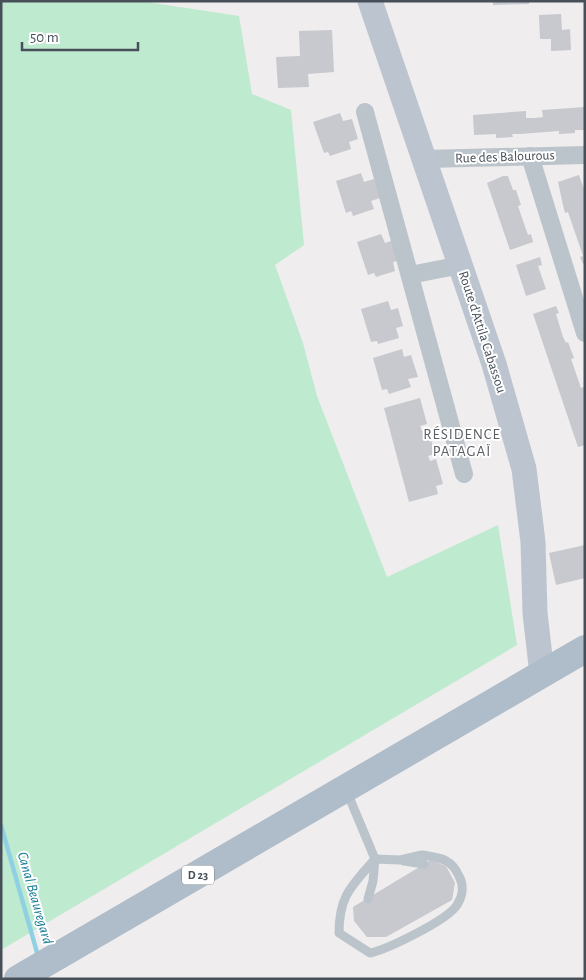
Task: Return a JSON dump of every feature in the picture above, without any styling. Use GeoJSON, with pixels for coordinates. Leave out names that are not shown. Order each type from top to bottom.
{"type":"FeatureCollection","features":[{"type":"Feature","properties":{"kind":"main road","name":"Route d'Attila Cabassou"},"geometry":{"type":"LineString","coordinates":[[370,1],[494,364],[524,469],[533,542],[535,613],[542,674]]}},
{"type":"Feature","properties":{"kind":"main road","name":"D 23"},"geometry":{"type":"LineString","coordinates":[[21,977],[346,790],[585,649]]}},
{"type":"Feature","properties":{"kind":"street"},"geometry":{"type":"LineString","coordinates":[[366,112],[464,474]]}},
{"type":"Feature","properties":{"kind":"street","name":"Rue des Balourous"},"geometry":{"type":"LineString","coordinates":[[425,159],[585,155]]}},
{"type":"Feature","properties":{"kind":"street"},"geometry":{"type":"LineString","coordinates":[[530,156],[585,333]]}},
{"type":"Feature","properties":{"kind":"street"},"geometry":{"type":"LineString","coordinates":[[410,276],[461,266]]}},
{"type":"Feature","properties":{"kind":"lane"},"geometry":{"type":"LineString","coordinates":[[346,790],[375,859],[373,881],[368,899]]}},
{"type":"Feature","properties":{"kind":"lane"},"geometry":{"type":"LineString","coordinates":[[375,859],[346,894],[339,913],[339,933],[370,953],[388,948],[423,930],[457,907],[462,893],[461,880],[454,865],[440,858],[422,855],[400,860]]}},
{"type":"Feature","properties":{"kind":"lane"},"geometry":{"type":"LineString","coordinates":[[375,859],[400,860],[424,864]]}},
{"type":"Feature","properties":{"kind":"green space"},"geometry":{"type":"Polygon","coordinates":[[[1,1],[140,1],[239,16],[252,94],[291,110],[304,245],[275,265],[303,343],[317,396],[387,577],[498,525],[517,645],[1,950],[1,1]]]}},
{"type":"Feature","properties":{"kind":"building"},"geometry":{"type":"Polygon","coordinates":[[[493,1],[529,1],[529,4],[493,5],[493,1]]]}},
{"type":"Feature","properties":{"kind":"building"},"geometry":{"type":"Polygon","coordinates":[[[561,14],[562,30],[570,29],[571,50],[551,51],[551,39],[540,39],[539,15],[561,14]]]}},
{"type":"Feature","properties":{"kind":"building"},"geometry":{"type":"Polygon","coordinates":[[[332,30],[334,72],[308,74],[309,87],[278,88],[276,57],[300,56],[299,31],[332,30]]]}},
{"type":"Feature","properties":{"kind":"building"},"geometry":{"type":"Polygon","coordinates":[[[585,107],[585,130],[575,130],[575,133],[559,134],[559,131],[512,134],[513,137],[496,138],[496,134],[474,135],[473,115],[526,111],[526,118],[535,118],[543,117],[542,110],[585,107]]]}},
{"type":"Feature","properties":{"kind":"building"},"geometry":{"type":"Polygon","coordinates":[[[340,113],[343,121],[352,119],[358,139],[349,142],[351,149],[330,156],[328,152],[324,153],[313,122],[340,113]]]}},
{"type":"Feature","properties":{"kind":"building"},"geometry":{"type":"Polygon","coordinates":[[[361,173],[364,182],[374,179],[380,198],[371,201],[374,209],[353,216],[351,211],[346,213],[336,181],[361,173]]]}},
{"type":"Feature","properties":{"kind":"building"},"geometry":{"type":"Polygon","coordinates":[[[579,175],[585,192],[585,263],[583,264],[580,257],[583,256],[568,212],[565,213],[558,182],[579,175]]]}},
{"type":"Feature","properties":{"kind":"building"},"geometry":{"type":"Polygon","coordinates":[[[503,176],[508,176],[513,190],[516,190],[521,205],[518,206],[528,235],[531,234],[533,242],[510,250],[487,183],[503,176]]]}},
{"type":"Feature","properties":{"kind":"building"},"geometry":{"type":"Polygon","coordinates":[[[381,234],[385,243],[394,240],[401,260],[393,262],[395,271],[376,277],[374,273],[368,275],[357,242],[381,234]]]}},
{"type":"Feature","properties":{"kind":"building"},"geometry":{"type":"Polygon","coordinates":[[[540,257],[542,265],[538,266],[546,289],[526,296],[516,265],[540,257]]]}},
{"type":"Feature","properties":{"kind":"building"},"geometry":{"type":"Polygon","coordinates":[[[388,301],[391,310],[398,308],[403,326],[396,328],[399,338],[378,344],[377,341],[371,342],[361,309],[388,301]]]}},
{"type":"Feature","properties":{"kind":"building"},"geometry":{"type":"Polygon","coordinates":[[[556,306],[559,313],[556,314],[563,337],[566,343],[568,342],[574,358],[571,359],[581,388],[584,387],[585,391],[585,445],[578,447],[533,314],[556,306]]]}},
{"type":"Feature","properties":{"kind":"building"},"geometry":{"type":"Polygon","coordinates":[[[402,349],[404,357],[411,355],[418,377],[408,379],[411,387],[389,394],[387,389],[382,390],[373,358],[402,349]]]}},
{"type":"Feature","properties":{"kind":"building"},"geometry":{"type":"Polygon","coordinates":[[[420,398],[427,424],[420,426],[422,431],[428,429],[435,454],[428,456],[430,461],[436,459],[443,484],[436,486],[438,494],[409,502],[384,408],[420,398]]]}},
{"type":"Feature","properties":{"kind":"building"},"geometry":{"type":"Polygon","coordinates":[[[585,545],[585,578],[556,585],[549,553],[585,545]]]}},
{"type":"Feature","properties":{"kind":"building"},"geometry":{"type":"Polygon","coordinates":[[[431,860],[446,866],[455,883],[452,900],[386,937],[367,937],[354,921],[353,907],[431,860]]]}},
{"type":"Feature","properties":{"kind":"waterway","name":"Canal Beauregard"},"geometry":{"type":"LineString","coordinates":[[1,825],[38,956]]}},
{"type":"Feature","properties":{"kind":"district","name":"RÉSIDENCE PATAGAÏ"},"geometry":{"type":"Point","coordinates":[462,442]}}]}
